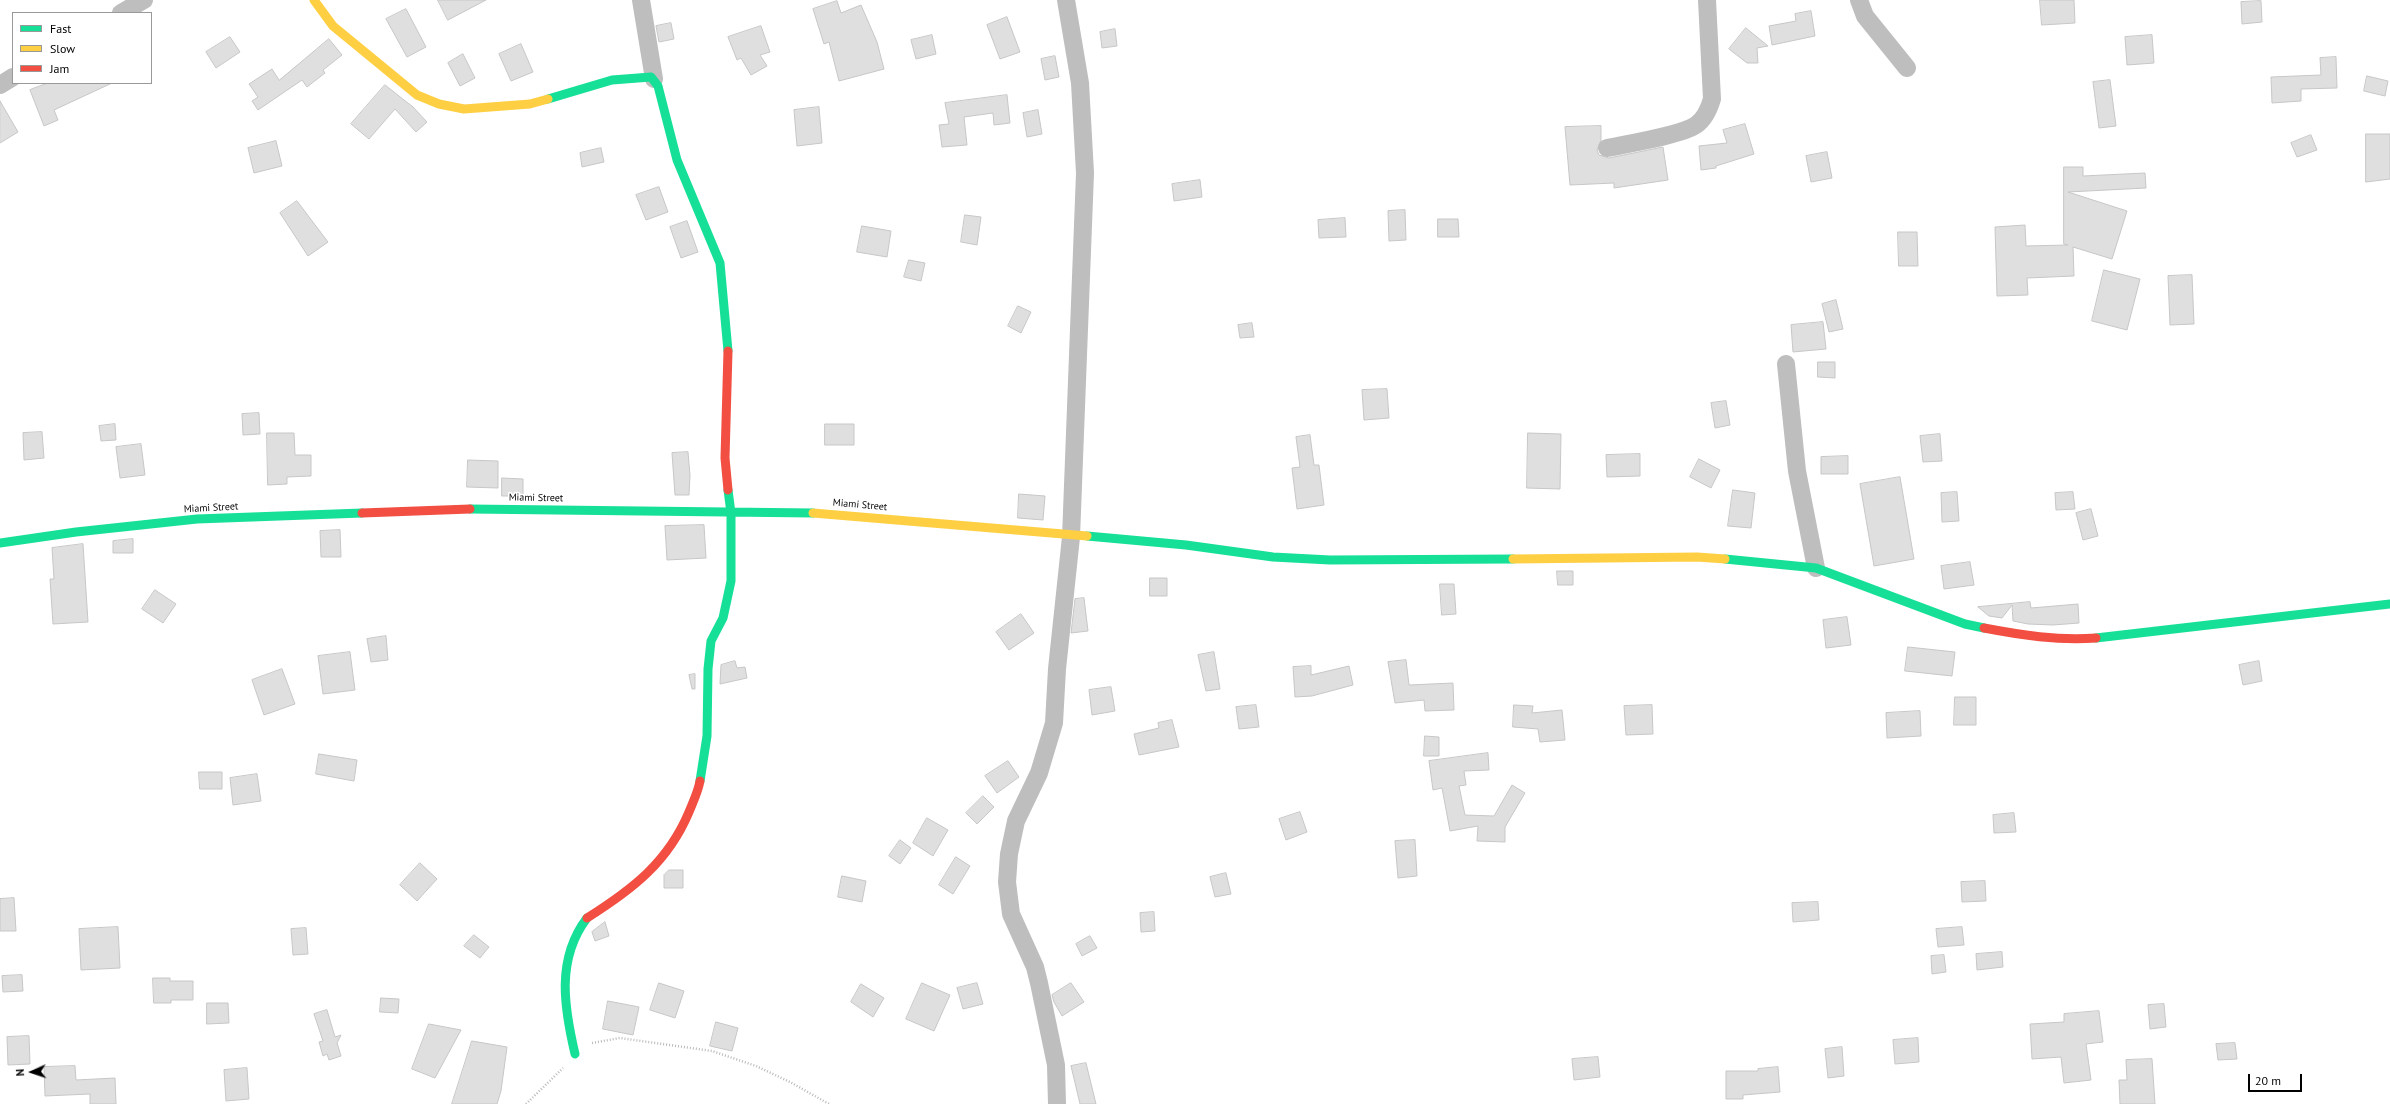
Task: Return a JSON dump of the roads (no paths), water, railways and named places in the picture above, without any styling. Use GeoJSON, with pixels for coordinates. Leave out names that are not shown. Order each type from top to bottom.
{"type":"FeatureCollection","features":[{"type":"Feature","properties":{"kind":"street"},"geometry":{"type":"LineString","coordinates":[[123,12],[144,0]]}},
{"type":"Feature","properties":{"kind":"street"},"geometry":{"type":"LineString","coordinates":[[314,0],[339,31],[417,95],[439,104],[464,109],[530,104],[612,80],[647,76],[654,79]]}},
{"type":"Feature","properties":{"kind":"street"},"geometry":{"type":"LineString","coordinates":[[575,1054],[566,1017],[564,978],[568,960],[581,927],[587,918],[614,901],[659,863],[680,833],[699,788],[707,736],[708,669],[711,642],[723,618],[731,581],[731,513],[725,458],[728,349],[723,279],[720,263],[677,160],[658,86],[654,79],[641,0]]}},
{"type":"Feature","properties":{"kind":"street"},"geometry":{"type":"LineString","coordinates":[[1057,1104],[1056,1065],[1039,983],[1035,967],[1011,914],[1007,882],[1009,854],[1016,821],[1039,773],[1054,723],[1057,669],[1071,537],[1085,172],[1080,83],[1066,0]]}},
{"type":"Feature","properties":{"kind":"street"},"geometry":{"type":"LineString","coordinates":[[1607,148],[1666,136],[1696,126],[1707,112],[1712,99],[1707,0]]}},
{"type":"Feature","properties":{"kind":"street"},"geometry":{"type":"LineString","coordinates":[[1859,0],[1865,16],[1907,68]]}},
{"type":"Feature","properties":{"kind":"street"},"geometry":{"type":"LineString","coordinates":[[0,85],[12,78]]}},
{"type":"Feature","properties":{"kind":"street"},"geometry":{"type":"LineString","coordinates":[[1786,364],[1797,471],[1816,568]]}},
{"type":"Feature","properties":{"kind":"street","name":"Miami Street"},"geometry":{"type":"LineString","coordinates":[[0,543],[76,532],[197,519],[493,508],[731,513],[800,512],[846,514],[1071,537],[1186,545],[1273,557],[1330,560],[1472,561],[1697,557],[1762,561],[1816,568],[1965,624],[2026,636],[2079,638],[2148,633],[2390,604]]}}]}
